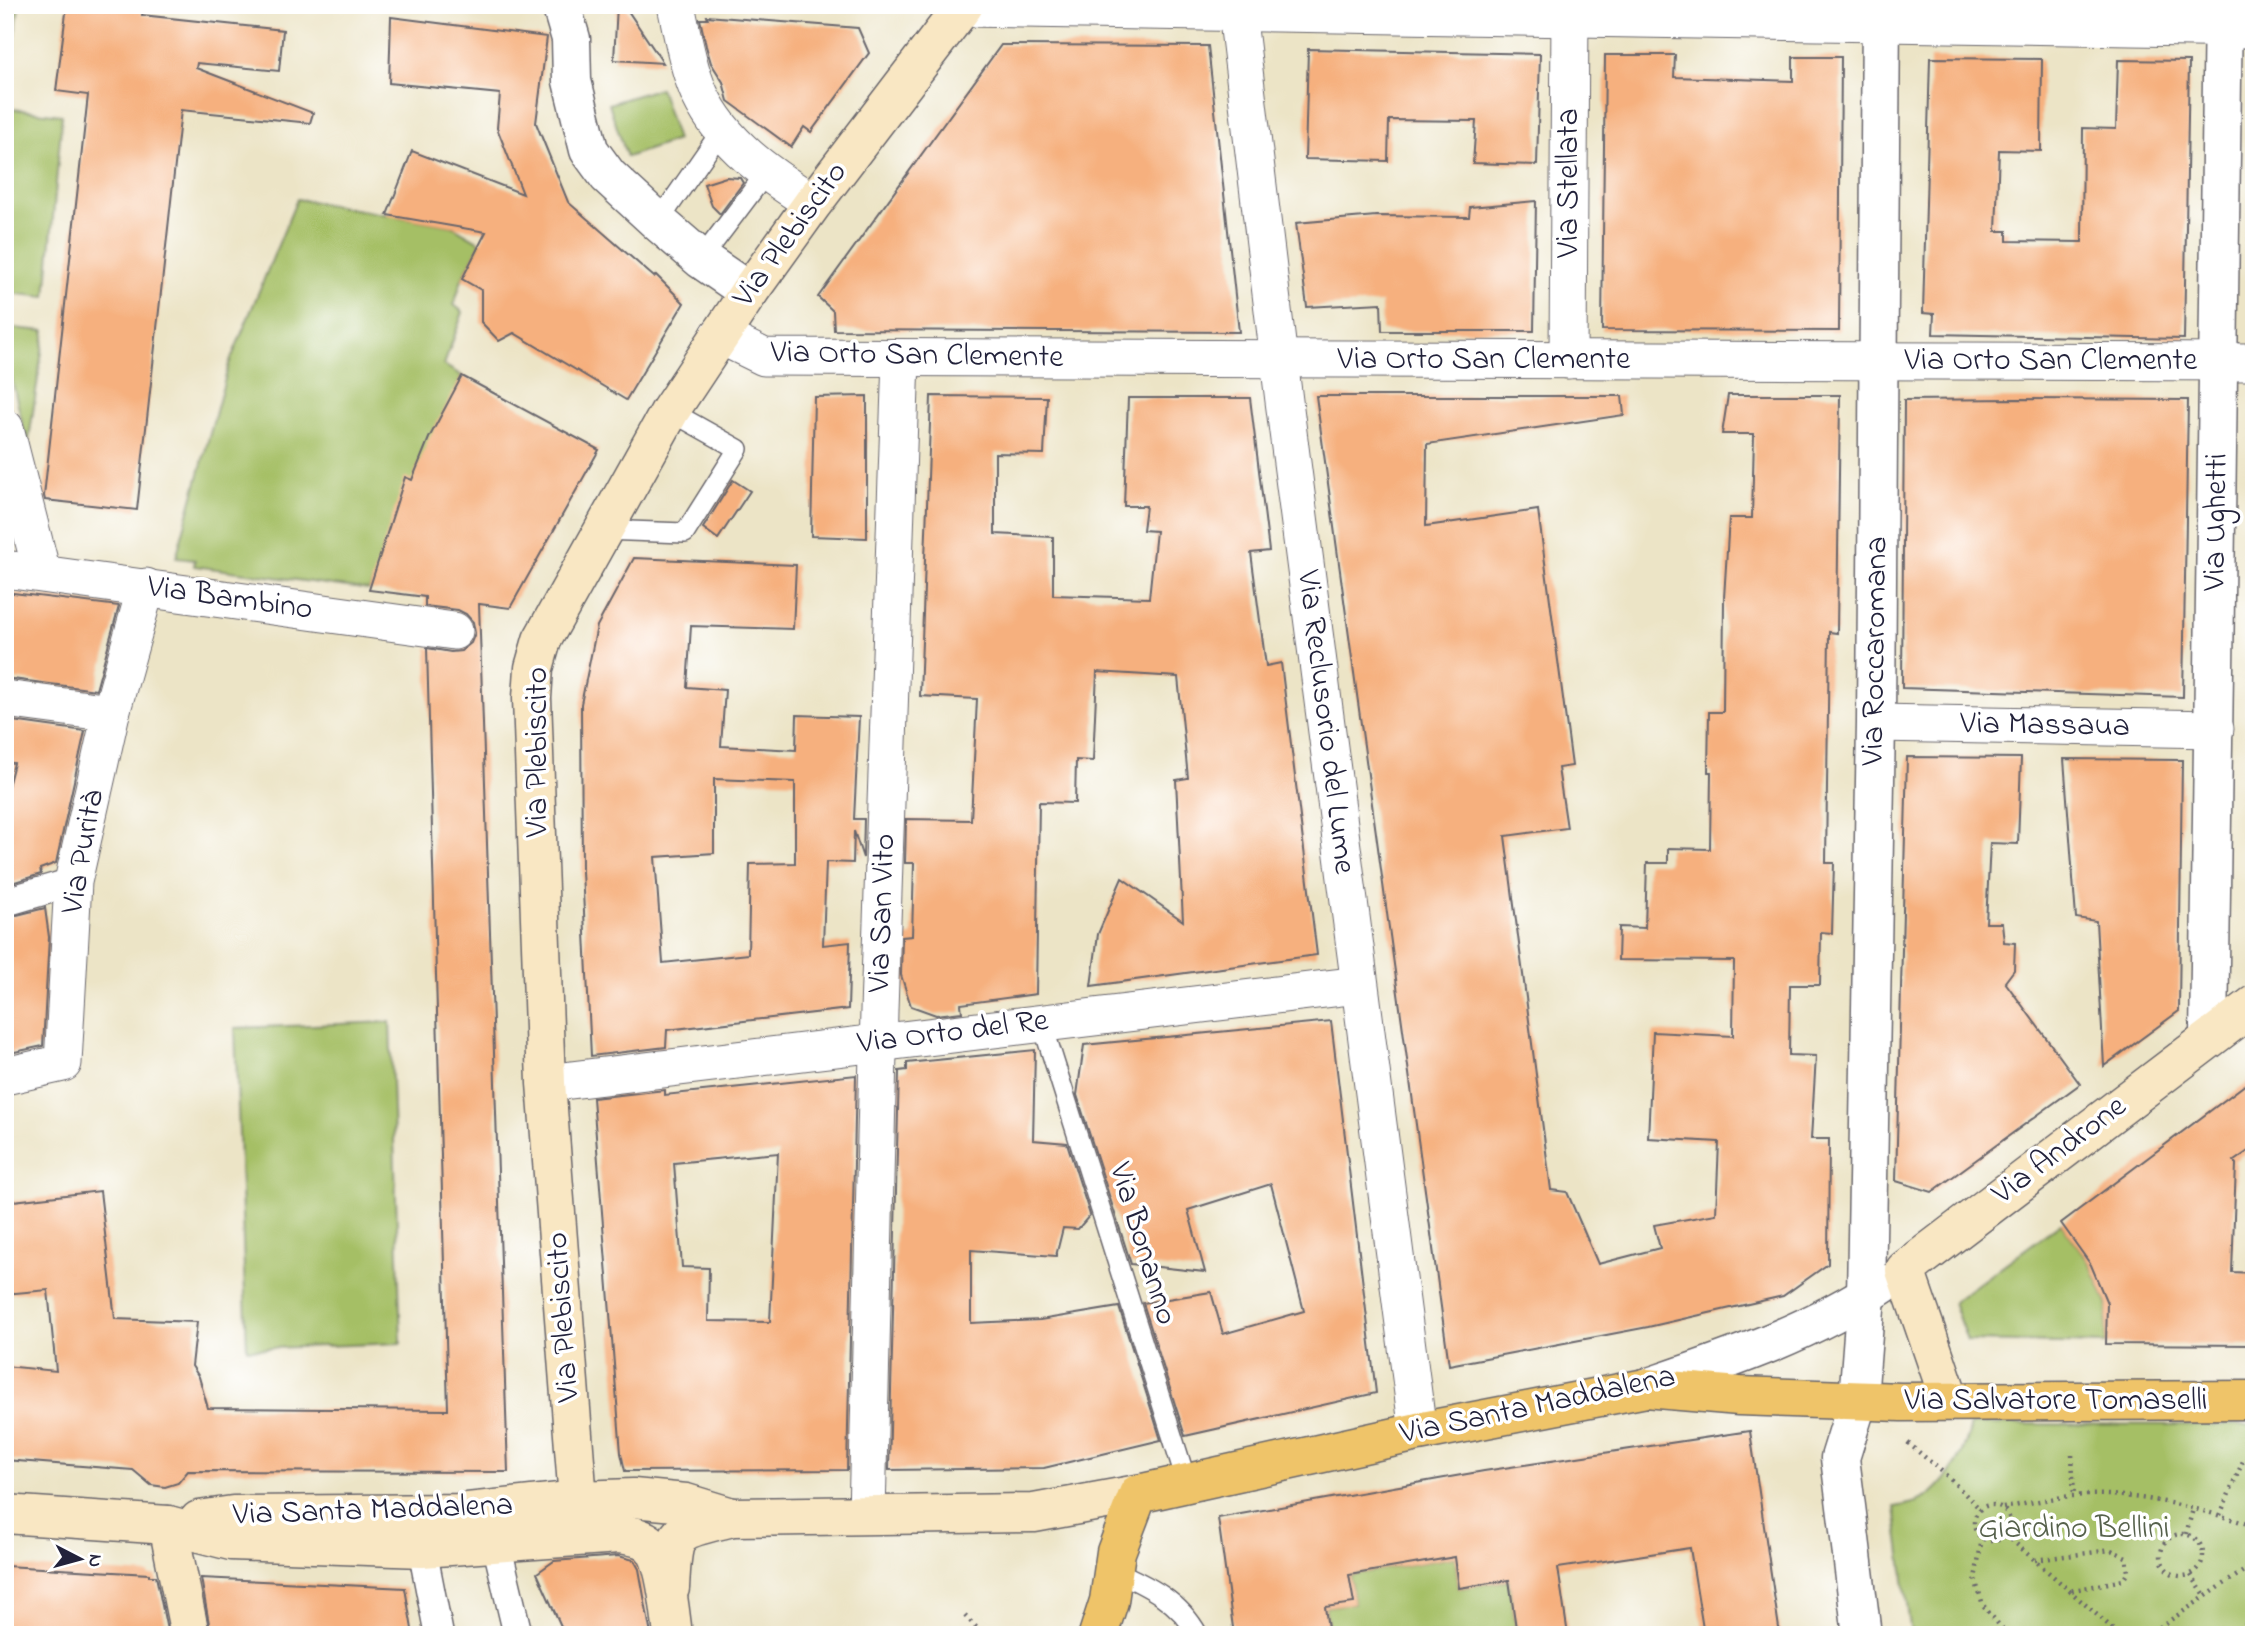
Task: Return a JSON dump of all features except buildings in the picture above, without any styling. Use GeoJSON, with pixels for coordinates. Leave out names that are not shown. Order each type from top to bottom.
{"type":"FeatureCollection","features":[{"type":"Feature","properties":{"kind":"main road","name":"Via Plebiscito"},"geometry":{"type":"LineString","coordinates":[[578,1500],[546,1083],[532,698],[534,668],[542,640],[601,530],[670,411],[748,292],[955,6]]}},
{"type":"Feature","properties":{"kind":"main road","name":"Via Androne"},"geometry":{"type":"LineString","coordinates":[[1905,1270],[2254,1005]]}},
{"type":"Feature","properties":{"kind":"main road"},"geometry":{"type":"LineString","coordinates":[[1905,1270],[1950,1401]]}},
{"type":"Feature","properties":{"kind":"main road","name":"Via Santa Maddalena"},"geometry":{"type":"LineString","coordinates":[[1138,1494],[1418,1432],[1646,1388]]}},
{"type":"Feature","properties":{"kind":"main road","name":"Via Salvatore Tomaselli"},"geometry":{"type":"LineString","coordinates":[[1646,1388],[1816,1400],[2254,1401]]}},
{"type":"Feature","properties":{"kind":"main road"},"geometry":{"type":"LineString","coordinates":[[671,1620],[672,1550],[677,1537],[686,1529],[732,1517],[1034,1513],[1138,1494]]}},
{"type":"Feature","properties":{"kind":"main road"},"geometry":{"type":"LineString","coordinates":[[1109,1610],[1116,1552],[1138,1494]]}},
{"type":"Feature","properties":{"kind":"main road","name":"Via Santa Maddalena"},"geometry":{"type":"LineString","coordinates":[[168,1525],[233,1515],[458,1513],[578,1500],[633,1498],[686,1503],[732,1517]]}},
{"type":"Feature","properties":{"kind":"main road","name":"Via Santa Maddalena"},"geometry":{"type":"LineString","coordinates":[[5,1514],[168,1525],[231,1541],[422,1548],[619,1534],[638,1537],[651,1545],[659,1558],[671,1620]]}},
{"type":"Feature","properties":{"kind":"main road"},"geometry":{"type":"LineString","coordinates":[[168,1525],[190,1635]]}},
{"type":"Feature","properties":{"kind":"street"},"geometry":{"type":"LineString","coordinates":[[561,5],[571,38],[572,81],[589,150],[608,176],[659,222],[701,259],[748,292]]}},
{"type":"Feature","properties":{"kind":"street"},"geometry":{"type":"LineString","coordinates":[[676,5],[699,94],[722,130],[742,153],[766,173],[813,203]]}},
{"type":"Feature","properties":{"kind":"street"},"geometry":{"type":"LineString","coordinates":[[955,6],[1237,12],[1882,14],[2233,21]]}},
{"type":"Feature","properties":{"kind":"street","name":"Via Reclusorio del Lume"},"geometry":{"type":"LineString","coordinates":[[1237,12],[1278,359],[1418,1432]]}},
{"type":"Feature","properties":{"kind":"street","name":"Via Stellata"},"geometry":{"type":"LineString","coordinates":[[1568,360],[1570,12]]}},
{"type":"Feature","properties":{"kind":"street","name":"Via Roccaromana"},"geometry":{"type":"LineString","coordinates":[[1840,1458],[1858,1400],[1866,1296],[1876,723],[1882,14]]}},
{"type":"Feature","properties":{"kind":"street","name":"Via Ughetti"},"geometry":{"type":"LineString","coordinates":[[2209,1038],[2215,729],[2236,362],[2233,21]]}},
{"type":"Feature","properties":{"kind":"street","name":"Via Orto San Clemente"},"geometry":{"type":"LineString","coordinates":[[719,335],[764,357],[2236,362]]}},
{"type":"Feature","properties":{"kind":"street","name":"Via San Vito"},"geometry":{"type":"LineString","coordinates":[[867,1515],[901,358]]}},
{"type":"Feature","properties":{"kind":"street"},"geometry":{"type":"LineString","coordinates":[[5,428],[42,573]]}},
{"type":"Feature","properties":{"kind":"street","name":"Via Bambino"},"geometry":{"type":"LineString","coordinates":[[5,569],[454,631]]}},
{"type":"Feature","properties":{"kind":"street","name":"Via Purità"},"geometry":{"type":"LineString","coordinates":[[5,1076],[63,1062],[74,882],[111,713],[146,587]]}},
{"type":"Feature","properties":{"kind":"street"},"geometry":{"type":"LineString","coordinates":[[5,699],[111,713]]}},
{"type":"Feature","properties":{"kind":"street","name":"Via Massaua"},"geometry":{"type":"LineString","coordinates":[[1876,723],[2215,729]]}},
{"type":"Feature","properties":{"kind":"street"},"geometry":{"type":"LineString","coordinates":[[5,902],[74,882]]}},
{"type":"Feature","properties":{"kind":"street","name":"Via Orto del Re"},"geometry":{"type":"LineString","coordinates":[[546,1083],[1359,985]]}},
{"type":"Feature","properties":{"kind":"street","name":"Via Androne"},"geometry":{"type":"LineString","coordinates":[[1866,1296],[1905,1270]]}},
{"type":"Feature","properties":{"kind":"street","name":"Via Santa Maddalena"},"geometry":{"type":"LineString","coordinates":[[1646,1388],[1785,1339],[1866,1296]]}},
{"type":"Feature","properties":{"kind":"street"},"geometry":{"type":"LineString","coordinates":[[1816,1400],[1840,1458],[1862,1635]]}},
{"type":"Feature","properties":{"kind":"street"},"geometry":{"type":"LineString","coordinates":[[496,1542],[518,1635]]}},
{"type":"Feature","properties":{"kind":"street"},"geometry":{"type":"LineString","coordinates":[[422,1548],[439,1635]]}},
{"type":"Feature","properties":{"kind":"lane"},"geometry":{"type":"LineString","coordinates":[[659,222],[722,130]]}},
{"type":"Feature","properties":{"kind":"lane"},"geometry":{"type":"LineString","coordinates":[[701,259],[766,173]]}},
{"type":"Feature","properties":{"kind":"lane"},"geometry":{"type":"LineString","coordinates":[[601,530],[685,533],[738,449],[670,411]]}},
{"type":"Feature","properties":{"kind":"lane","name":"Via Bonanno"},"geometry":{"type":"LineString","coordinates":[[1042,1023],[1193,1482]]}},
{"type":"Feature","properties":{"kind":"lane"},"geometry":{"type":"LineString","coordinates":[[1109,1610],[1152,1587],[1189,1618],[1198,1635]]}},
{"type":"Feature","properties":{"kind":"path"},"geometry":{"type":"LineString","coordinates":[[1903,1439],[1946,1475],[1980,1509]]}},
{"type":"Feature","properties":{"kind":"path"},"geometry":{"type":"LineString","coordinates":[[2072,1455],[2074,1496]]}},
{"type":"Feature","properties":{"kind":"path"},"geometry":{"type":"LineString","coordinates":[[2220,1515],[2243,1461]]}},
{"type":"Feature","properties":{"kind":"path"},"geometry":{"type":"LineString","coordinates":[[2007,1635],[1983,1605],[1975,1579],[1982,1538],[1973,1524],[1980,1509],[1991,1504],[2003,1508],[2074,1496],[2131,1497],[2220,1515],[2254,1526]]}},
{"type":"Feature","properties":{"kind":"path"},"geometry":{"type":"LineString","coordinates":[[1982,1538],[1997,1541],[2006,1535],[2011,1521],[2003,1508]]}},
{"type":"Feature","properties":{"kind":"path"},"geometry":{"type":"LineString","coordinates":[[2186,1534],[2193,1509]]}},
{"type":"Feature","properties":{"kind":"path"},"geometry":{"type":"LineString","coordinates":[[2179,1534],[2186,1534],[2198,1540],[2204,1552],[2201,1566],[2191,1575],[2184,1577],[2171,1573],[2162,1561],[2162,1547],[2166,1541],[2179,1534]]}},
{"type":"Feature","properties":{"kind":"path"},"geometry":{"type":"LineString","coordinates":[[2006,1535],[2120,1635]]}},
{"type":"Feature","properties":{"kind":"path"},"geometry":{"type":"LineString","coordinates":[[2035,1560],[2111,1550],[2126,1557],[2128,1572],[2118,1583],[2069,1591]]}},
{"type":"Feature","properties":{"kind":"path"},"geometry":{"type":"LineString","coordinates":[[2148,1635],[2254,1564]]}},
{"type":"Feature","properties":{"kind":"path"},"geometry":{"type":"LineString","coordinates":[[2191,1575],[2205,1596]]}},
{"type":"Feature","properties":{"kind":"path"},"geometry":{"type":"LineString","coordinates":[[965,1616],[984,1635]]}},
{"type":"Feature","properties":{"kind":"path"},"geometry":{"type":"LineString","coordinates":[[2236,1635],[2238,1629],[2254,1619]]}},
{"type":"Feature","properties":{"kind":"green space"},"geometry":{"type":"Polygon","coordinates":[[[5,5],[19,5],[13,53],[5,52],[5,5]]]}},
{"type":"Feature","properties":{"kind":"green space"},"geometry":{"type":"Polygon","coordinates":[[[660,88],[677,140],[627,157],[609,104],[660,88]]]}},
{"type":"Feature","properties":{"kind":"green space"},"geometry":{"type":"Polygon","coordinates":[[[5,108],[62,115],[46,297],[8,293],[12,328],[45,331],[28,446],[5,352],[5,108]]]}},
{"type":"Feature","properties":{"kind":"green space"},"geometry":{"type":"Polygon","coordinates":[[[297,199],[452,226],[481,243],[462,279],[454,305],[463,312],[444,365],[462,376],[369,590],[194,566],[195,560],[176,558],[229,364],[297,199]]]}},
{"type":"Feature","properties":{"kind":"green space"},"geometry":{"type":"Polygon","coordinates":[[[390,1022],[401,1343],[247,1349],[235,1028],[390,1022]]]}},
{"type":"Feature","properties":{"kind":"green space"},"geometry":{"type":"Polygon","coordinates":[[[2061,1223],[2091,1265],[2107,1303],[2106,1344],[1967,1341],[1953,1302],[2061,1223]]]}},
{"type":"Feature","properties":{"kind":"green space","name":"Giardino Bellini"},"geometry":{"type":"Polygon","coordinates":[[[1971,1424],[2254,1425],[2254,1635],[1911,1635],[1895,1507],[1923,1499],[1938,1487],[1962,1453],[1971,1424]]]}},
{"type":"Feature","properties":{"kind":"green space"},"geometry":{"type":"Polygon","coordinates":[[[1455,1557],[1459,1588],[1509,1580],[1517,1635],[1329,1635],[1325,1607],[1354,1603],[1349,1575],[1455,1557]]]}}]}
